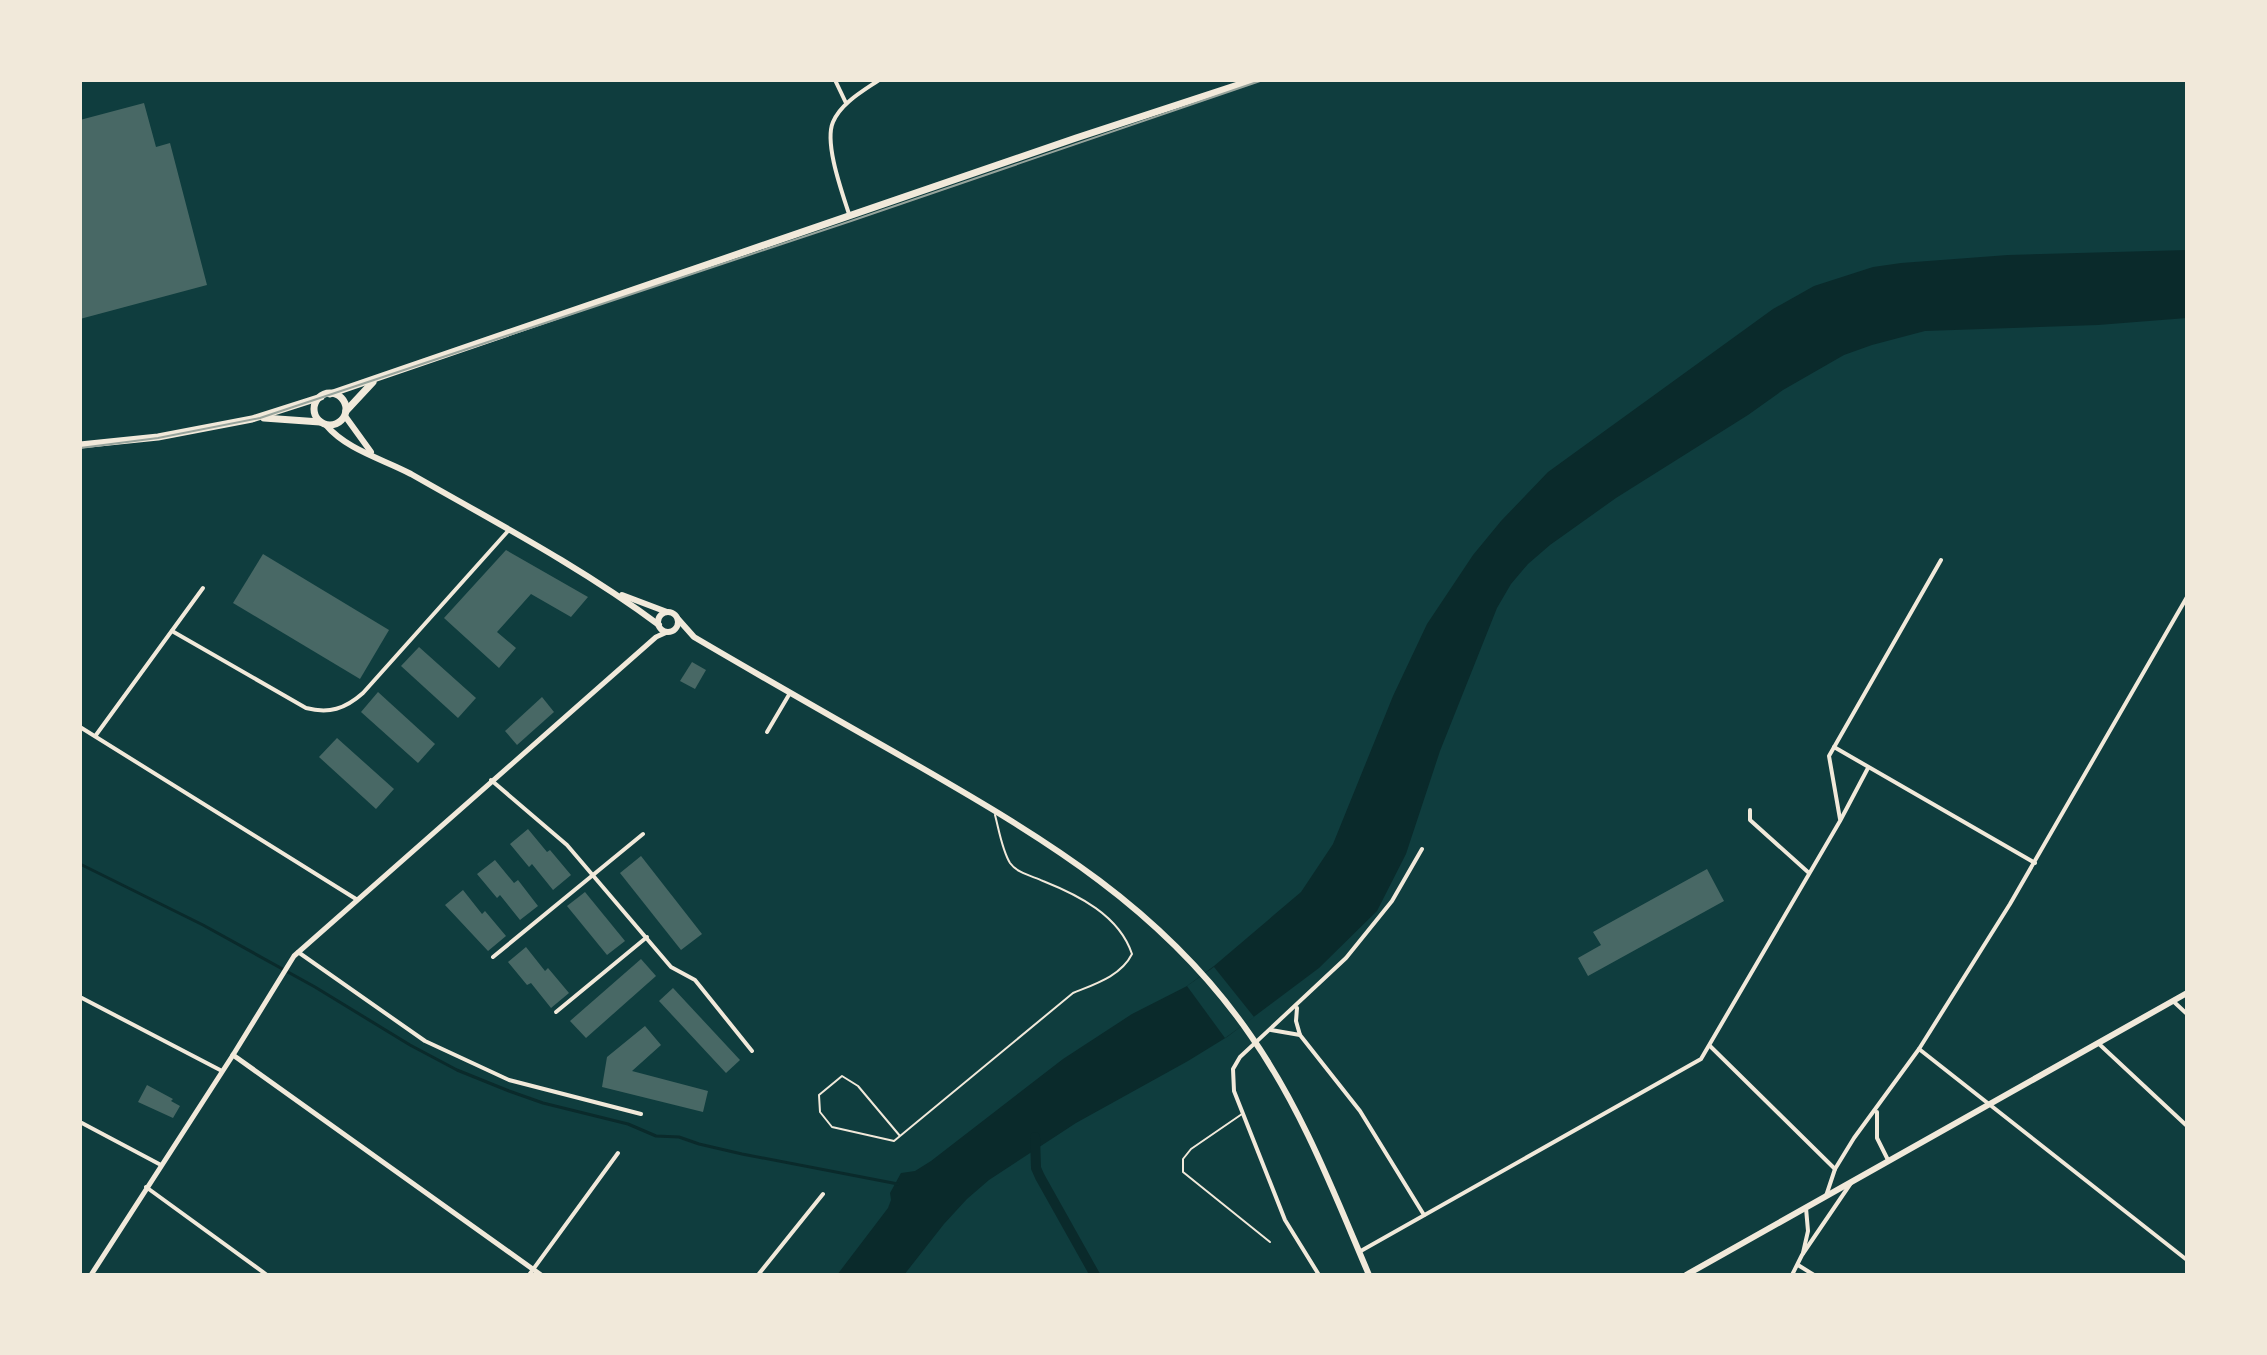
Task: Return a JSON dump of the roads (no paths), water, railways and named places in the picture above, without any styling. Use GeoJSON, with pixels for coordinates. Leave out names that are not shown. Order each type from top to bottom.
{"type":"FeatureCollection","features":[{"type":"Feature","properties":{"kind":"main road"},"geometry":{"type":"LineString","coordinates":[[80,445],[158,437],[258,418],[1253,80]]}},
{"type":"Feature","properties":{"kind":"main road"},"geometry":{"type":"LineString","coordinates":[[258,418],[335,424],[362,391],[378,378]]}},
{"type":"Feature","properties":{"kind":"main road"},"geometry":{"type":"LineString","coordinates":[[330,394],[344,401],[345,414],[373,454]]}},
{"type":"Feature","properties":{"kind":"main road"},"geometry":{"type":"LineString","coordinates":[[321,397],[314,410],[333,433],[353,447],[373,454],[614,592],[664,629],[691,636],[994,810],[1054,848],[1138,910],[1198,969],[1273,1069],[1301,1120],[1369,1275]]}},
{"type":"Feature","properties":{"kind":"main road"},"geometry":{"type":"LineString","coordinates":[[614,592],[672,613],[691,636]]}},
{"type":"Feature","properties":{"kind":"main road"},"geometry":{"type":"LineString","coordinates":[[664,629],[659,618],[668,612]]}},
{"type":"Feature","properties":{"kind":"main road"},"geometry":{"type":"LineString","coordinates":[[664,629],[676,628],[678,619]]}},
{"type":"Feature","properties":{"kind":"main road"},"geometry":{"type":"LineString","coordinates":[[1686,1275],[2187,993]]}},
{"type":"Feature","properties":{"kind":"street"},"geometry":{"type":"LineString","coordinates":[[835,80],[846,104]]}},
{"type":"Feature","properties":{"kind":"street"},"geometry":{"type":"LineString","coordinates":[[850,218],[831,143],[832,124],[846,104],[879,80]]}},
{"type":"Feature","properties":{"kind":"street"},"geometry":{"type":"LineString","coordinates":[[172,631],[306,708],[320,711],[339,708],[363,693],[508,531]]}},
{"type":"Feature","properties":{"kind":"street"},"geometry":{"type":"LineString","coordinates":[[1840,821],[1829,765],[1834,747],[1941,560]]}},
{"type":"Feature","properties":{"kind":"street"},"geometry":{"type":"LineString","coordinates":[[96,736],[203,588]]}},
{"type":"Feature","properties":{"kind":"street"},"geometry":{"type":"LineString","coordinates":[[1826,1196],[1835,1169],[1919,1049],[2035,863],[2187,597]]}},
{"type":"Feature","properties":{"kind":"street"},"geometry":{"type":"LineString","coordinates":[[91,1275],[290,961],[356,899],[664,629]]}},
{"type":"Feature","properties":{"kind":"street"},"geometry":{"type":"LineString","coordinates":[[767,732],[790,693]]}},
{"type":"Feature","properties":{"kind":"street"},"geometry":{"type":"LineString","coordinates":[[80,727],[356,899]]}},
{"type":"Feature","properties":{"kind":"street"},"geometry":{"type":"LineString","coordinates":[[1834,747],[2035,863]]}},
{"type":"Feature","properties":{"kind":"street"},"geometry":{"type":"LineString","coordinates":[[1359,1252],[1695,1064],[1710,1046],[1868,768]]}},
{"type":"Feature","properties":{"kind":"street"},"geometry":{"type":"LineString","coordinates":[[491,780],[567,845],[671,967],[695,980],[752,1051]]}},
{"type":"Feature","properties":{"kind":"street"},"geometry":{"type":"LineString","coordinates":[[1750,810],[1750,820],[1809,873]]}},
{"type":"Feature","properties":{"kind":"street"},"geometry":{"type":"LineString","coordinates":[[493,957],[643,834]]}},
{"type":"Feature","properties":{"kind":"street"},"geometry":{"type":"LineString","coordinates":[[1319,1275],[1285,1220],[1234,1091],[1233,1069],[1240,1057],[1334,971],[1381,917],[1422,849]]}},
{"type":"Feature","properties":{"kind":"street"},"geometry":{"type":"LineString","coordinates":[[556,1012],[647,937]]}},
{"type":"Feature","properties":{"kind":"street"},"geometry":{"type":"LineString","coordinates":[[298,952],[425,1041],[509,1080],[641,1114]]}},
{"type":"Feature","properties":{"kind":"street"},"geometry":{"type":"LineString","coordinates":[[80,997],[222,1071]]}},
{"type":"Feature","properties":{"kind":"street"},"geometry":{"type":"LineString","coordinates":[[2173,1001],[2187,1014]]}},
{"type":"Feature","properties":{"kind":"street"},"geometry":{"type":"LineString","coordinates":[[1298,1006],[1296,1021],[1300,1035],[1360,1111],[1424,1215]]}},
{"type":"Feature","properties":{"kind":"street"},"geometry":{"type":"LineString","coordinates":[[1269,1031],[1300,1035]]}},
{"type":"Feature","properties":{"kind":"street"},"geometry":{"type":"LineString","coordinates":[[2098,1043],[2187,1126]]}},
{"type":"Feature","properties":{"kind":"street"},"geometry":{"type":"LineString","coordinates":[[1710,1046],[1835,1169]]}},
{"type":"Feature","properties":{"kind":"street"},"geometry":{"type":"LineString","coordinates":[[1919,1049],[2187,1260]]}},
{"type":"Feature","properties":{"kind":"street"},"geometry":{"type":"LineString","coordinates":[[233,1055],[541,1275]]}},
{"type":"Feature","properties":{"kind":"street"},"geometry":{"type":"LineString","coordinates":[[1877,1110],[1877,1138],[1889,1161]]}},
{"type":"Feature","properties":{"kind":"street"},"geometry":{"type":"LineString","coordinates":[[80,1122],[161,1165]]}},
{"type":"Feature","properties":{"kind":"street"},"geometry":{"type":"LineString","coordinates":[[529,1275],[618,1153]]}},
{"type":"Feature","properties":{"kind":"street"},"geometry":{"type":"LineString","coordinates":[[1802,1255],[1853,1181]]}},
{"type":"Feature","properties":{"kind":"street"},"geometry":{"type":"LineString","coordinates":[[146,1187],[267,1275]]}},
{"type":"Feature","properties":{"kind":"street"},"geometry":{"type":"LineString","coordinates":[[758,1275],[823,1194]]}},
{"type":"Feature","properties":{"kind":"street"},"geometry":{"type":"LineString","coordinates":[[1792,1275],[1802,1255],[1808,1231],[1806,1208]]}},
{"type":"Feature","properties":{"kind":"street"},"geometry":{"type":"LineString","coordinates":[[1798,1265],[1814,1275]]}},
{"type":"Feature","properties":{"kind":"lane"},"geometry":{"type":"LineString","coordinates":[[900,1136],[858,1086],[842,1076],[819,1095],[820,1112],[832,1127],[894,1141],[1073,993],[1104,980],[1126,966],[1132,954],[1128,941],[1117,926],[1092,905],[1016,870],[1006,854],[994,810]]}},
{"type":"Feature","properties":{"kind":"lane"},"geometry":{"type":"LineString","coordinates":[[1243,1113],[1191,1149],[1183,1159],[1183,1172],[1270,1242]]}},
{"type":"Feature","properties":{"kind":"water"},"geometry":{"type":"Polygon","coordinates":[[[2187,250],[2187,318],[2098,325],[1925,331],[1872,345],[1844,355],[1783,390],[1616,498],[1550,545],[1511,584],[1497,608],[1440,751],[1406,854],[1377,911],[1319,968],[1227,1037],[1076,1123],[989,1180],[944,1224],[904,1275],[837,1275],[888,1208],[890,1193],[901,1173],[915,1171],[931,1161],[1063,1059],[1132,1014],[1187,986],[1301,892],[1333,844],[1393,696],[1427,624],[1473,555],[1548,472],[1773,309],[1814,286],[1873,267],[1901,263],[2008,255],[2187,250]]]}},
{"type":"Feature","properties":{"kind":"waterway"},"geometry":{"type":"LineString","coordinates":[[80,864],[203,925],[457,1070],[509,1091],[543,1103],[628,1124],[656,1136],[679,1137],[742,1154],[898,1184]]}},
{"type":"Feature","properties":{"kind":"waterway"},"geometry":{"type":"LineString","coordinates":[[1035,1137],[1036,1168],[1095,1275]]}},
{"type":"Feature","properties":{"kind":"tram line"},"geometry":{"type":"LineString","coordinates":[[80,448],[158,438],[260,418],[1263,80]]}}]}
